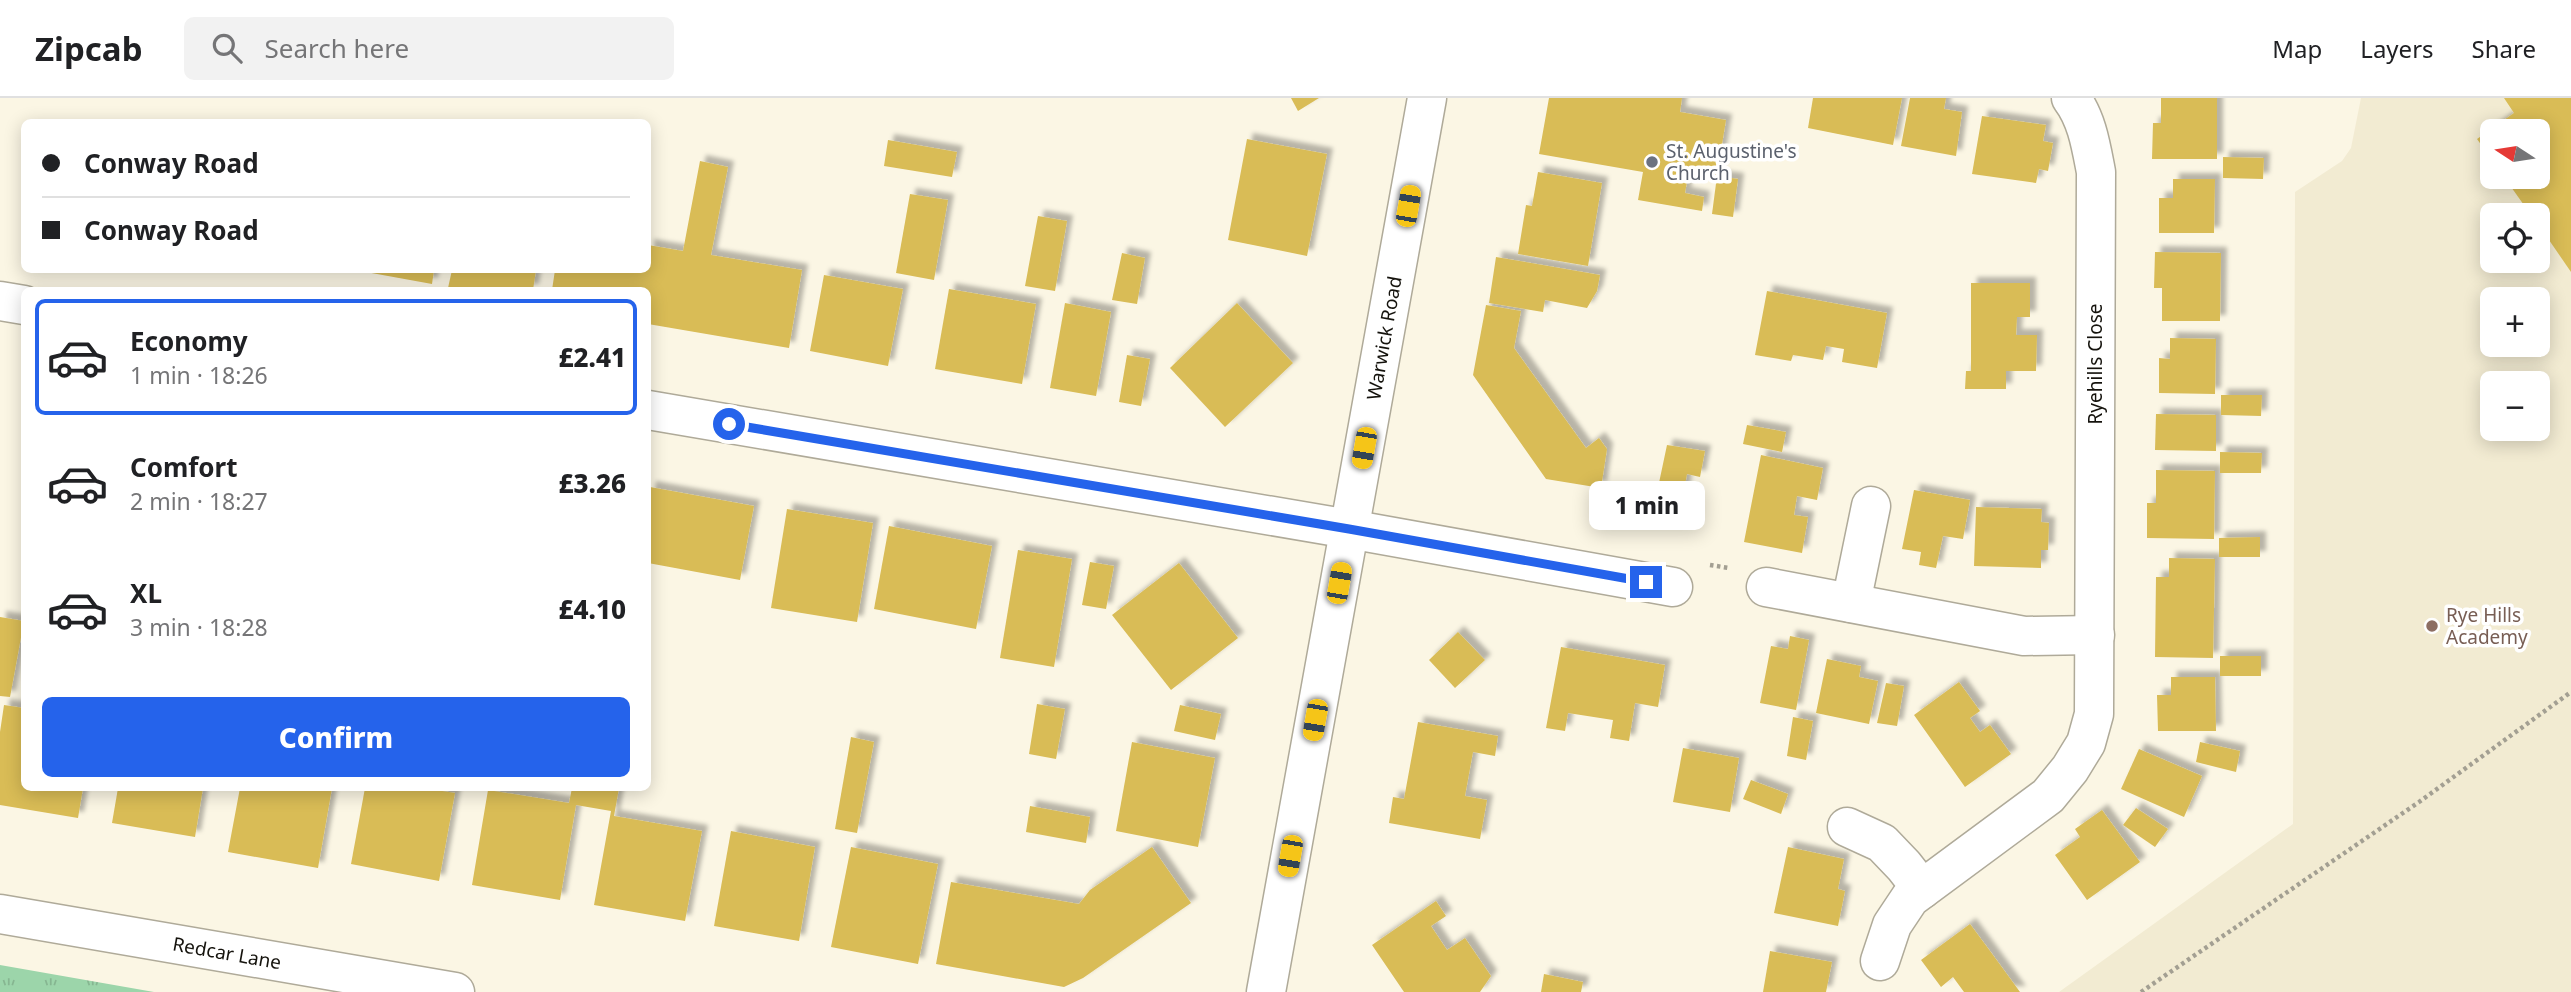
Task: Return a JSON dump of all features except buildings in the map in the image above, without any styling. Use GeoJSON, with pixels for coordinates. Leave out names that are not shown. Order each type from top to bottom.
{"type":"FeatureCollection","features":[{"type":"Feature","properties":{"kind":"street","name":"Warwick Road"},"geometry":{"type":"LineString","coordinates":[[1266,992],[1427,98]]}},
{"type":"Feature","properties":{"kind":"street","name":"Ryehills Close"},"geometry":{"type":"LineString","coordinates":[[1880,961],[1892,925],[1910,898],[2048,796],[2070,769],[2086,743],[2094,714],[2095,172],[2090,139],[2078,107],[2071,98]]}},
{"type":"Feature","properties":{"kind":"street"},"geometry":{"type":"LineString","coordinates":[[0,301],[21,304]]}},
{"type":"Feature","properties":{"kind":"street"},"geometry":{"type":"LineString","coordinates":[[651,411],[1673,587]]}},
{"type":"Feature","properties":{"kind":"street"},"geometry":{"type":"LineString","coordinates":[[1851,603],[1871,506]]}},
{"type":"Feature","properties":{"kind":"street"},"geometry":{"type":"LineString","coordinates":[[1766,587],[2024,636],[2095,635]]}},
{"type":"Feature","properties":{"kind":"street"},"geometry":{"type":"LineString","coordinates":[[1847,827],[1881,843],[1922,889]]}},
{"type":"Feature","properties":{"kind":"street","name":"Redcar Lane"},"geometry":{"type":"LineString","coordinates":[[0,914],[455,992]]}},
{"type":"Feature","properties":{"kind":"path"},"geometry":{"type":"LineString","coordinates":[[2141,992],[2419,802],[2571,692]]}},
{"type":"Feature","properties":{"kind":"shaded area","name":"Rye Hills Academy"},"geometry":{"type":"Polygon","coordinates":[[[2361,98],[2571,98],[2571,992],[2059,992],[2293,824],[2295,192],[2342,161],[2351,148],[2361,98]]]}},
{"type":"Feature","properties":{"kind":"green space"},"geometry":{"type":"Polygon","coordinates":[[[0,965],[154,992],[0,992],[0,965]]]}},
{"type":"Feature","properties":{"kind":"place","name":"St. Augustine's Church"},"geometry":{"type":"Point","coordinates":[1652,162]}},
{"type":"Feature","properties":{"kind":"place","name":"Rye Hills Academy"},"geometry":{"type":"Point","coordinates":[2432,626]}},
{"type":"Feature","properties":{"kind":"route"},"geometry":{"type":"LineString","coordinates":[[729,424],[1646,582]]}}]}
